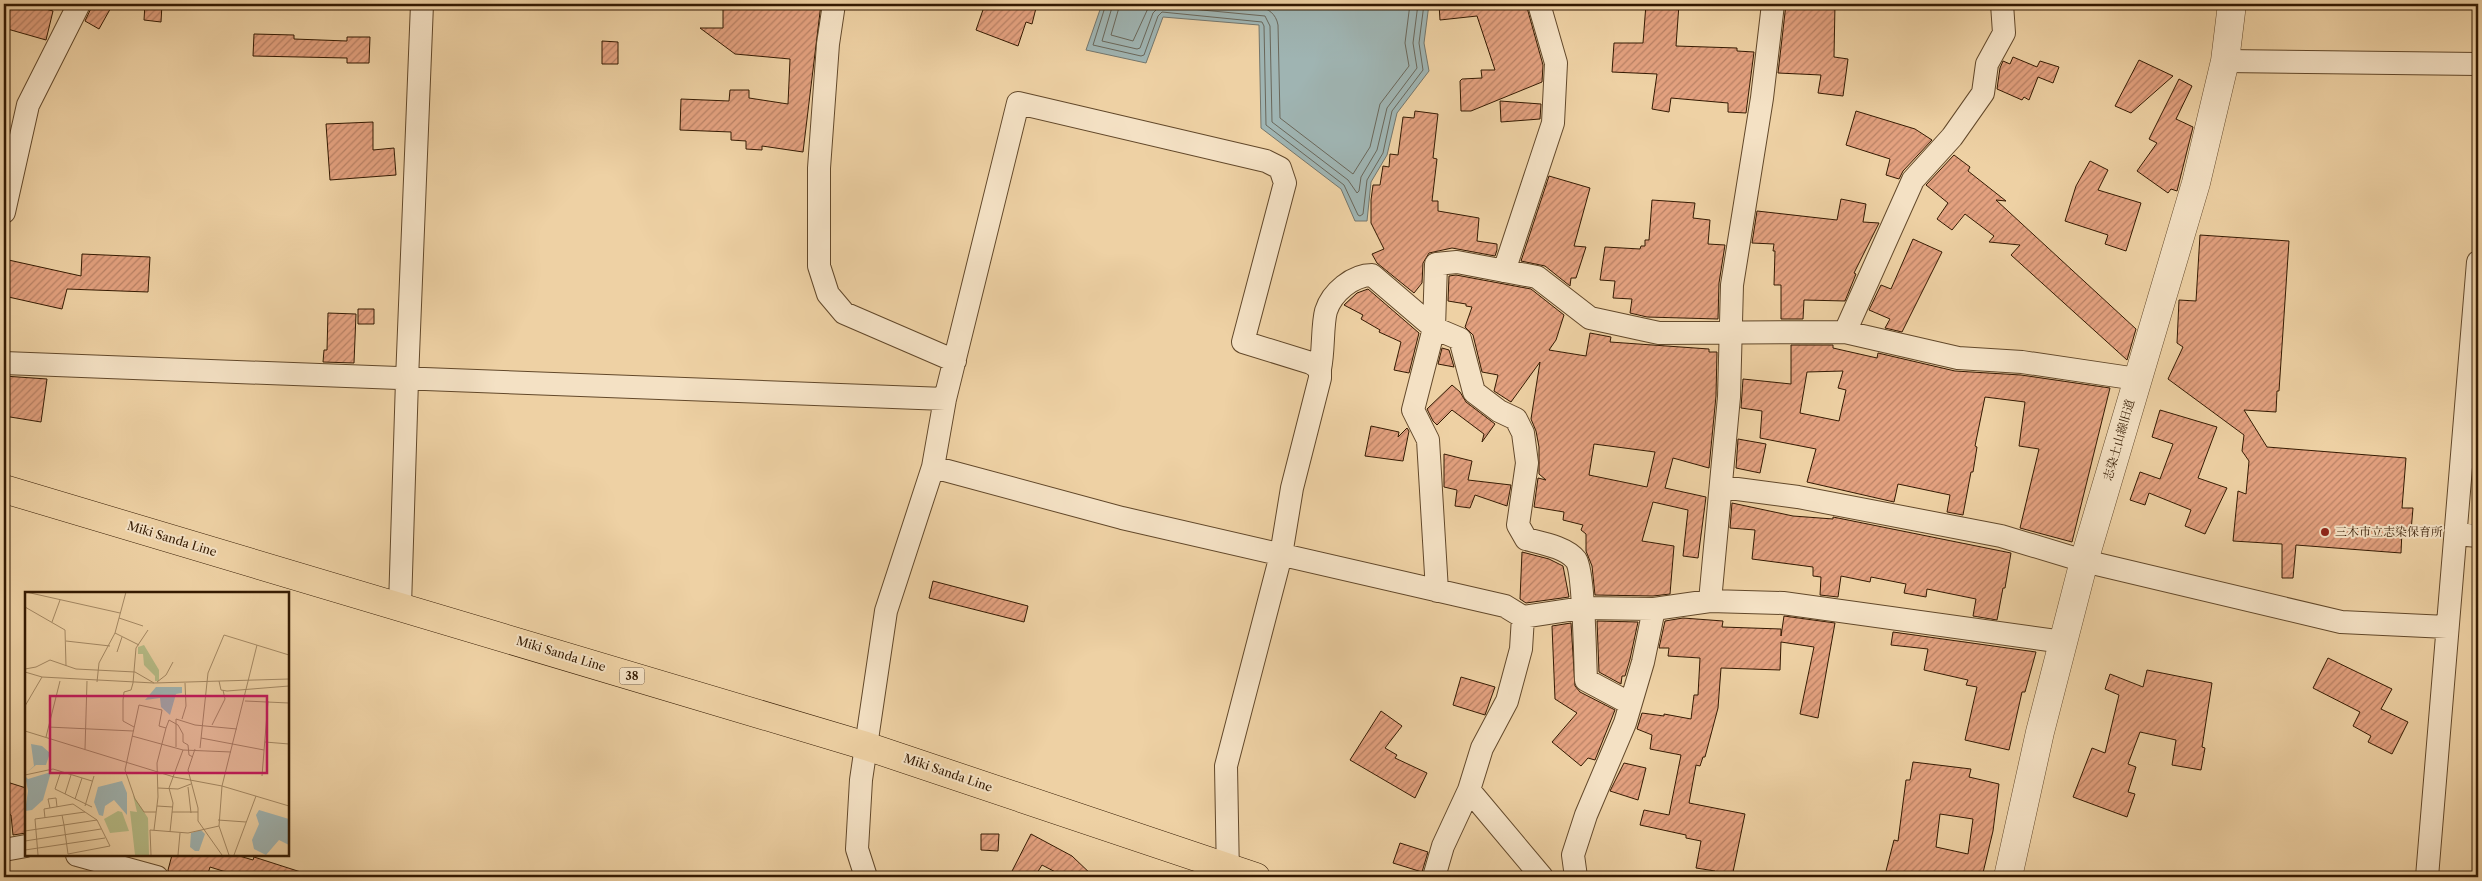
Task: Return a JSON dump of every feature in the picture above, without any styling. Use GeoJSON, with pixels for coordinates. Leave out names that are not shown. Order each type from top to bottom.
{"type":"FeatureCollection","features":[{"type":"Feature","properties":{"kind":"main road","name":"Miki Sanda Line"},"geometry":{"type":"LineString","coordinates":[[4,489],[866,746],[1228,873],[1256,877]]}},
{"type":"Feature","properties":{"kind":"street"},"geometry":{"type":"LineString","coordinates":[[4,212],[28,105],[79,4]]}},
{"type":"Feature","properties":{"kind":"street"},"geometry":{"type":"LineString","coordinates":[[400,606],[422,4]]}},
{"type":"Feature","properties":{"kind":"street"},"geometry":{"type":"LineString","coordinates":[[834,4],[828,44],[819,168],[820,266],[828,294],[844,313],[955,361]]}},
{"type":"Feature","properties":{"kind":"street"},"geometry":{"type":"LineString","coordinates":[[1504,271],[1553,123],[1556,63],[1539,4]]}},
{"type":"Feature","properties":{"kind":"street"},"geometry":{"type":"LineString","coordinates":[[1710,601],[1729,397],[1732,285],[1762,98],[1773,4]]}},
{"type":"Feature","properties":{"kind":"street"},"geometry":{"type":"LineString","coordinates":[[1845,332],[1912,180],[1952,137],[1983,93],[1987,64],[2004,33],[2002,4]]}},
{"type":"Feature","properties":{"kind":"street","name":"志染土山線旧道"},"geometry":{"type":"LineString","coordinates":[[2008,877],[2040,732],[2084,560],[2196,183],[2225,61],[2232,4]]}},
{"type":"Feature","properties":{"kind":"street"},"geometry":{"type":"LineString","coordinates":[[2225,61],[2478,64]]}},
{"type":"Feature","properties":{"kind":"street"},"geometry":{"type":"LineString","coordinates":[[866,877],[857,849],[866,746],[886,612],[933,467],[945,399],[1018,103],[1266,161],[1280,168],[1285,183],[1243,342],[1311,363],[1320,369]]}},
{"type":"Feature","properties":{"kind":"street"},"geometry":{"type":"LineString","coordinates":[[1437,591],[1428,440],[1413,410],[1434,328],[1436,264],[1456,262],[1537,278],[1590,318],[1659,333],[1731,331],[1845,332],[1958,358],[2022,362],[2137,379]]}},
{"type":"Feature","properties":{"kind":"street"},"geometry":{"type":"LineString","coordinates":[[2427,877],[2478,262]]}},
{"type":"Feature","properties":{"kind":"street"},"geometry":{"type":"LineString","coordinates":[[1228,873],[1226,766],[1281,554],[1292,488],[1320,378],[1324,352],[1326,311],[1339,290],[1361,276],[1372,276],[1434,328],[1460,340],[1474,392],[1499,411],[1516,419],[1523,433],[1527,463],[1518,525],[1526,539],[1562,550],[1576,560],[1582,581],[1586,680],[1629,703]]}},
{"type":"Feature","properties":{"kind":"street"},"geometry":{"type":"LineString","coordinates":[[4,363],[407,380],[945,399]]}},
{"type":"Feature","properties":{"kind":"street"},"geometry":{"type":"LineString","coordinates":[[933,467],[1122,518],[1505,606],[1522,617],[1582,608],[1654,610],[1710,601],[1784,603],[2063,642]]}},
{"type":"Feature","properties":{"kind":"street"},"geometry":{"type":"LineString","coordinates":[[1722,486],[1798,497],[2002,536],[2084,560],[2341,622],[2447,627]]}},
{"type":"Feature","properties":{"kind":"street"},"geometry":{"type":"LineString","coordinates":[[2456,534],[2478,536]]}},
{"type":"Feature","properties":{"kind":"street"},"geometry":{"type":"LineString","coordinates":[[1576,877],[1573,855],[1586,815],[1624,723],[1643,662],[1654,610]]}},
{"type":"Feature","properties":{"kind":"street"},"geometry":{"type":"LineString","coordinates":[[1434,877],[1443,846],[1469,790],[1482,748],[1507,701],[1521,649],[1522,617]]}},
{"type":"Feature","properties":{"kind":"street"},"geometry":{"type":"LineString","coordinates":[[1469,790],[1542,877]]}},
{"type":"Feature","properties":{"kind":"street"},"geometry":{"type":"LineString","coordinates":[[4,850],[25,846]]}},
{"type":"Feature","properties":{"kind":"street"},"geometry":{"type":"LineString","coordinates":[[79,856],[114,871],[157,877]]}},
{"type":"Feature","properties":{"kind":"water"},"geometry":{"type":"Polygon","coordinates":[[[1102,4],[1429,4],[1424,43],[1429,71],[1397,113],[1387,155],[1371,182],[1367,221],[1355,221],[1341,189],[1261,128],[1259,25],[1163,17],[1146,63],[1086,50],[1102,4]]]}},
{"type":"Feature","properties":{"kind":"building"},"geometry":{"type":"Polygon","coordinates":[[[4,4],[27,4],[53,11],[46,40],[4,28],[4,4]]]}},
{"type":"Feature","properties":{"kind":"building"},"geometry":{"type":"Polygon","coordinates":[[[93,4],[113,4],[99,29],[85,21],[93,4]]]}},
{"type":"Feature","properties":{"kind":"building"},"geometry":{"type":"Polygon","coordinates":[[[145,4],[162,4],[161,22],[144,20],[145,4]]]}},
{"type":"Feature","properties":{"kind":"building"},"geometry":{"type":"Polygon","coordinates":[[[738,4],[821,4],[803,152],[762,146],[762,150],[746,149],[746,141],[731,140],[731,132],[680,130],[681,99],[729,101],[730,90],[749,90],[749,98],[788,104],[790,59],[735,54],[700,28],[723,28],[723,8],[737,9],[738,4]]]}},
{"type":"Feature","properties":{"kind":"building"},"geometry":{"type":"Polygon","coordinates":[[[985,4],[1037,4],[1032,24],[1026,22],[1018,46],[976,30],[985,4]]]}},
{"type":"Feature","properties":{"kind":"building"},"geometry":{"type":"Polygon","coordinates":[[[1439,4],[1526,4],[1543,65],[1542,82],[1471,111],[1461,111],[1460,81],[1462,79],[1482,78],[1481,70],[1495,70],[1477,16],[1440,20],[1439,4]]]}},
{"type":"Feature","properties":{"kind":"building"},"geometry":{"type":"Polygon","coordinates":[[[1646,4],[1679,4],[1676,46],[1737,48],[1737,51],[1754,52],[1746,113],[1728,112],[1728,103],[1671,98],[1669,112],[1652,109],[1657,74],[1612,72],[1614,43],[1643,43],[1646,4]]]}},
{"type":"Feature","properties":{"kind":"building"},"geometry":{"type":"Polygon","coordinates":[[[1786,4],[1835,4],[1834,57],[1848,59],[1843,96],[1818,93],[1821,75],[1778,73],[1786,4]]]}},
{"type":"Feature","properties":{"kind":"building"},"geometry":{"type":"Polygon","coordinates":[[[254,34],[294,35],[294,39],[347,41],[347,37],[370,37],[369,63],[347,63],[347,58],[253,56],[254,34]]]}},
{"type":"Feature","properties":{"kind":"building"},"geometry":{"type":"Polygon","coordinates":[[[602,41],[618,42],[618,64],[602,64],[602,41]]]}},
{"type":"Feature","properties":{"kind":"building"},"geometry":{"type":"Polygon","coordinates":[[[2013,57],[2037,67],[2040,61],[2059,67],[2053,83],[2038,77],[2029,100],[2024,97],[2022,100],[1997,89],[2003,61],[2010,64],[2013,57]]]}},
{"type":"Feature","properties":{"kind":"building"},"geometry":{"type":"Polygon","coordinates":[[[2139,60],[2173,76],[2131,113],[2115,106],[2139,60]]]}},
{"type":"Feature","properties":{"kind":"building"},"geometry":{"type":"Polygon","coordinates":[[[2179,79],[2192,86],[2176,119],[2193,127],[2177,191],[2171,189],[2168,193],[2137,171],[2157,143],[2149,139],[2179,79]]]}},
{"type":"Feature","properties":{"kind":"building"},"geometry":{"type":"Polygon","coordinates":[[[1500,101],[1541,104],[1540,119],[1501,122],[1500,101]]]}},
{"type":"Feature","properties":{"kind":"building"},"geometry":{"type":"Polygon","coordinates":[[[1415,111],[1438,114],[1433,158],[1437,159],[1432,201],[1438,201],[1438,211],[1479,218],[1477,241],[1497,244],[1497,250],[1495,256],[1452,248],[1429,253],[1423,263],[1422,283],[1414,293],[1377,263],[1372,254],[1384,249],[1371,223],[1371,200],[1373,185],[1380,185],[1383,166],[1389,167],[1390,154],[1398,155],[1403,117],[1414,118],[1415,111]]]}},
{"type":"Feature","properties":{"kind":"building"},"geometry":{"type":"Polygon","coordinates":[[[1856,111],[1915,129],[1932,140],[1903,171],[1899,179],[1886,175],[1890,159],[1846,145],[1856,111]]]}},
{"type":"Feature","properties":{"kind":"building"},"geometry":{"type":"Polygon","coordinates":[[[373,122],[373,150],[394,148],[396,175],[330,180],[326,124],[373,122]]]}},
{"type":"Feature","properties":{"kind":"building"},"geometry":{"type":"Polygon","coordinates":[[[1954,155],[1970,167],[1968,171],[2006,201],[1996,200],[2136,329],[2127,360],[2011,255],[2020,245],[1989,242],[1994,236],[1965,214],[1952,230],[1937,219],[1948,203],[1926,185],[1954,155]]]}},
{"type":"Feature","properties":{"kind":"building"},"geometry":{"type":"Polygon","coordinates":[[[2090,161],[2108,170],[2098,190],[2141,203],[2126,251],[2105,244],[2108,235],[2065,221],[2076,186],[2090,161]]]}},
{"type":"Feature","properties":{"kind":"building"},"geometry":{"type":"Polygon","coordinates":[[[1549,176],[1590,188],[1574,246],[1586,247],[1576,278],[1571,278],[1570,286],[1545,266],[1521,261],[1549,176]]]}},
{"type":"Feature","properties":{"kind":"building"},"geometry":{"type":"Polygon","coordinates":[[[1841,199],[1866,204],[1863,222],[1879,223],[1854,273],[1856,274],[1845,301],[1804,300],[1803,319],[1781,319],[1781,285],[1774,285],[1774,244],[1752,243],[1757,211],[1837,220],[1841,199]]]}},
{"type":"Feature","properties":{"kind":"building"},"geometry":{"type":"Polygon","coordinates":[[[1652,200],[1695,203],[1693,218],[1710,220],[1708,244],[1725,245],[1719,283],[1718,319],[1647,317],[1630,313],[1632,299],[1613,298],[1615,281],[1600,280],[1605,247],[1640,249],[1641,246],[1645,246],[1645,240],[1649,240],[1652,200]]]}},
{"type":"Feature","properties":{"kind":"building"},"geometry":{"type":"Polygon","coordinates":[[[2200,235],[2289,241],[2276,412],[2244,410],[2267,447],[2406,458],[2402,508],[2413,508],[2411,531],[2402,530],[2401,553],[2296,545],[2293,578],[2282,578],[2282,544],[2233,541],[2238,491],[2246,494],[2249,461],[2242,451],[2244,435],[2168,379],[2183,347],[2177,343],[2179,300],[2196,301],[2200,235]]]}},
{"type":"Feature","properties":{"kind":"building"},"geometry":{"type":"Polygon","coordinates":[[[1913,239],[1942,252],[1902,332],[1885,328],[1890,319],[1869,310],[1881,285],[1891,289],[1913,239]]]}},
{"type":"Feature","properties":{"kind":"building"},"geometry":{"type":"Polygon","coordinates":[[[82,254],[150,257],[148,292],[67,289],[62,309],[4,296],[4,259],[81,276],[82,254]]]}},
{"type":"Feature","properties":{"kind":"building"},"geometry":{"type":"Polygon","coordinates":[[[1456,275],[1531,289],[1564,315],[1556,340],[1549,350],[1586,356],[1590,333],[1611,337],[1610,342],[1709,349],[1709,352],[1717,352],[1716,396],[1709,468],[1673,458],[1665,488],[1706,497],[1698,558],[1683,556],[1688,510],[1653,502],[1642,541],[1674,546],[1670,594],[1653,596],[1595,595],[1592,566],[1586,551],[1586,534],[1581,530],[1583,525],[1563,520],[1564,512],[1534,507],[1538,478],[1546,480],[1539,474],[1539,447],[1536,431],[1531,419],[1540,362],[1511,402],[1494,391],[1498,375],[1482,372],[1473,335],[1465,327],[1472,307],[1448,301],[1449,276],[1456,275]],[[1594,444],[1589,475],[1647,487],[1655,452],[1594,444]]]}},
{"type":"Feature","properties":{"kind":"building"},"geometry":{"type":"Polygon","coordinates":[[[1368,289],[1419,333],[1409,373],[1394,370],[1401,342],[1379,332],[1380,330],[1361,319],[1363,315],[1344,305],[1357,293],[1368,289]]]}},
{"type":"Feature","properties":{"kind":"building"},"geometry":{"type":"Polygon","coordinates":[[[358,309],[374,309],[374,324],[358,324],[358,309]]]}},
{"type":"Feature","properties":{"kind":"building"},"geometry":{"type":"Polygon","coordinates":[[[328,313],[356,314],[354,363],[323,362],[324,350],[327,350],[328,313]]]}},
{"type":"Feature","properties":{"kind":"building"},"geometry":{"type":"Polygon","coordinates":[[[1791,345],[1833,345],[1833,348],[1877,358],[1878,353],[1955,371],[2021,375],[2110,388],[2072,542],[2020,528],[2039,449],[2019,446],[2025,402],[1985,397],[1975,446],[1977,447],[1973,472],[1971,472],[1963,515],[1947,512],[1950,495],[1898,484],[1894,502],[1807,482],[1816,449],[1760,438],[1762,411],[1741,408],[1743,379],[1791,384],[1791,345]],[[1843,371],[1807,372],[1800,413],[1839,421],[1846,390],[1838,388],[1843,371]]]}},
{"type":"Feature","properties":{"kind":"building"},"geometry":{"type":"Polygon","coordinates":[[[1442,348],[1449,350],[1454,367],[1438,364],[1442,348]]]}},
{"type":"Feature","properties":{"kind":"building"},"geometry":{"type":"Polygon","coordinates":[[[4,376],[47,379],[41,422],[4,416],[4,376]]]}},
{"type":"Feature","properties":{"kind":"building"},"geometry":{"type":"Polygon","coordinates":[[[1452,385],[1460,392],[1466,402],[1495,424],[1482,442],[1484,434],[1452,410],[1437,425],[1433,421],[1427,409],[1452,385]]]}},
{"type":"Feature","properties":{"kind":"building"},"geometry":{"type":"Polygon","coordinates":[[[2160,410],[2217,427],[2198,478],[2227,488],[2205,534],[2185,526],[2191,510],[2149,493],[2145,505],[2130,500],[2140,472],[2160,479],[2173,444],[2152,437],[2160,410]]]}},
{"type":"Feature","properties":{"kind":"building"},"geometry":{"type":"Polygon","coordinates":[[[1371,426],[1399,432],[1398,437],[1407,428],[1409,431],[1403,461],[1365,456],[1371,426]]]}},
{"type":"Feature","properties":{"kind":"building"},"geometry":{"type":"Polygon","coordinates":[[[1738,439],[1766,444],[1760,473],[1736,468],[1738,439]]]}},
{"type":"Feature","properties":{"kind":"building"},"geometry":{"type":"Polygon","coordinates":[[[1444,454],[1472,461],[1468,480],[1511,485],[1507,506],[1475,495],[1470,508],[1455,506],[1457,490],[1444,487],[1444,454]]]}},
{"type":"Feature","properties":{"kind":"building"},"geometry":{"type":"Polygon","coordinates":[[[1732,503],[1793,516],[1833,519],[1833,517],[2011,553],[1997,620],[1973,616],[1976,599],[1927,589],[1926,597],[1904,593],[1906,584],[1871,577],[1870,582],[1841,576],[1838,597],[1820,595],[1821,577],[1813,576],[1813,567],[1752,559],[1755,530],[1730,528],[1732,503]]]}},
{"type":"Feature","properties":{"kind":"building"},"geometry":{"type":"Polygon","coordinates":[[[1522,552],[1549,559],[1563,566],[1569,597],[1526,603],[1520,599],[1522,552]]]}},
{"type":"Feature","properties":{"kind":"building"},"geometry":{"type":"Polygon","coordinates":[[[933,581],[1028,606],[1024,622],[929,598],[933,581]]]}},
{"type":"Feature","properties":{"kind":"building"},"geometry":{"type":"Polygon","coordinates":[[[1784,616],[1835,623],[1818,718],[1800,714],[1814,647],[1781,642],[1780,670],[1721,668],[1718,708],[1705,757],[1703,757],[1700,766],[1696,765],[1689,803],[1745,814],[1732,877],[1714,876],[1715,871],[1696,868],[1701,841],[1686,838],[1686,835],[1640,825],[1644,810],[1669,815],[1681,755],[1650,749],[1652,735],[1637,729],[1642,713],[1664,716],[1664,714],[1691,719],[1694,695],[1698,695],[1700,658],[1668,656],[1669,648],[1659,648],[1665,621],[1683,618],[1723,621],[1722,627],[1781,629],[1781,636],[1784,616]]]}},
{"type":"Feature","properties":{"kind":"building"},"geometry":{"type":"Polygon","coordinates":[[[1597,621],[1638,622],[1630,659],[1625,676],[1622,676],[1621,684],[1599,672],[1597,621]]]}},
{"type":"Feature","properties":{"kind":"building"},"geometry":{"type":"Polygon","coordinates":[[[1571,623],[1575,686],[1580,692],[1615,710],[1595,760],[1588,758],[1581,766],[1552,742],[1577,713],[1555,699],[1552,626],[1571,623]]]}},
{"type":"Feature","properties":{"kind":"building"},"geometry":{"type":"Polygon","coordinates":[[[1893,632],[2036,652],[2025,692],[2022,692],[2009,750],[1965,740],[1977,687],[1966,685],[1968,680],[1924,670],[1928,649],[1891,645],[1893,632]]]}},
{"type":"Feature","properties":{"kind":"building"},"geometry":{"type":"Polygon","coordinates":[[[2328,658],[2392,689],[2381,709],[2408,722],[2392,754],[2368,742],[2371,736],[2353,726],[2360,712],[2313,688],[2328,658]]]}},
{"type":"Feature","properties":{"kind":"building"},"geometry":{"type":"Polygon","coordinates":[[[2147,670],[2212,683],[2202,747],[2205,748],[2201,770],[2172,765],[2176,740],[2140,732],[2128,764],[2136,767],[2128,792],[2135,794],[2127,817],[2073,797],[2092,748],[2105,753],[2119,695],[2105,689],[2110,674],[2143,687],[2147,670]]]}},
{"type":"Feature","properties":{"kind":"building"},"geometry":{"type":"Polygon","coordinates":[[[1461,677],[1495,687],[1485,715],[1453,705],[1461,677]]]}},
{"type":"Feature","properties":{"kind":"building"},"geometry":{"type":"Polygon","coordinates":[[[1381,711],[1402,726],[1385,748],[1397,755],[1395,758],[1427,773],[1415,798],[1350,760],[1381,711]]]}},
{"type":"Feature","properties":{"kind":"building"},"geometry":{"type":"Polygon","coordinates":[[[1913,762],[1971,769],[1969,777],[1999,784],[1993,831],[1982,877],[1970,877],[1946,872],[1945,877],[1896,877],[1885,875],[1894,840],[1898,841],[1906,780],[1910,780],[1913,762]],[[1940,814],[1936,847],[1968,854],[1973,819],[1940,814]]]}},
{"type":"Feature","properties":{"kind":"building"},"geometry":{"type":"Polygon","coordinates":[[[1624,763],[1646,768],[1638,800],[1610,791],[1624,763]]]}},
{"type":"Feature","properties":{"kind":"building"},"geometry":{"type":"Polygon","coordinates":[[[7,782],[25,788],[25,833],[13,835],[11,815],[4,813],[4,784],[6,785],[7,782]]]}},
{"type":"Feature","properties":{"kind":"building"},"geometry":{"type":"Polygon","coordinates":[[[981,834],[999,834],[998,851],[981,850],[981,834]]]}},
{"type":"Feature","properties":{"kind":"building"},"geometry":{"type":"Polygon","coordinates":[[[1031,834],[1072,856],[1094,877],[1065,877],[1042,865],[1037,873],[1010,875],[1031,834]]]}},
{"type":"Feature","properties":{"kind":"building"},"geometry":{"type":"Polygon","coordinates":[[[1400,843],[1428,852],[1422,872],[1393,863],[1400,843]]]}},
{"type":"Feature","properties":{"kind":"building"},"geometry":{"type":"Polygon","coordinates":[[[172,856],[239,856],[253,860],[254,857],[307,874],[307,877],[242,877],[210,867],[207,877],[170,877],[168,870],[172,856]]]}},
{"type":"Feature","properties":{"kind":"place","name":"三木市立志染保育所"},"geometry":{"type":"Point","coordinates":[2325,532]}}]}
